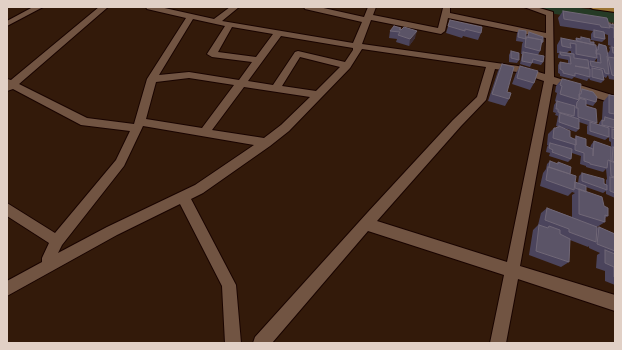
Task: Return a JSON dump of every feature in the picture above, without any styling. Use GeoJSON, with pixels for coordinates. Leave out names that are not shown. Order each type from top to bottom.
{"type":"FeatureCollection","features":[{"type":"Feature","properties":{"kind":"main road"},"geometry":{"type":"LineString","coordinates":[[593,7],[615,10]]}},
{"type":"Feature","properties":{"kind":"street"},"geometry":{"type":"LineString","coordinates":[[7,24],[39,7]]}},
{"type":"Feature","properties":{"kind":"street"},"geometry":{"type":"LineString","coordinates":[[104,7],[9,85],[85,122],[138,125],[205,132],[266,144]]}},
{"type":"Feature","properties":{"kind":"street"},"geometry":{"type":"LineString","coordinates":[[150,7],[186,13],[215,22],[518,69],[615,100]]}},
{"type":"Feature","properties":{"kind":"street"},"geometry":{"type":"LineString","coordinates":[[215,22],[235,7]]}},
{"type":"Feature","properties":{"kind":"street"},"geometry":{"type":"LineString","coordinates":[[308,7],[369,15],[442,32],[447,11],[550,36]]}},
{"type":"Feature","properties":{"kind":"street"},"geometry":{"type":"LineString","coordinates":[[498,343],[549,79],[550,14],[528,7]]}},
{"type":"Feature","properties":{"kind":"street"},"geometry":{"type":"LineString","coordinates":[[50,265],[49,258],[57,241],[120,163],[138,125],[152,79],[186,13]]}},
{"type":"Feature","properties":{"kind":"street"},"geometry":{"type":"LineString","coordinates":[[7,289],[112,231],[199,189],[266,144],[285,128],[347,66],[357,50],[369,15]]}},
{"type":"Feature","properties":{"kind":"street"},"geometry":{"type":"LineString","coordinates":[[230,24],[212,54],[258,60]]}},
{"type":"Feature","properties":{"kind":"street"},"geometry":{"type":"LineString","coordinates":[[205,132],[279,32]]}},
{"type":"Feature","properties":{"kind":"street"},"geometry":{"type":"LineString","coordinates":[[276,88],[298,54],[347,66]]}},
{"type":"Feature","properties":{"kind":"street"},"geometry":{"type":"LineString","coordinates":[[261,343],[366,224],[482,98],[491,65]]}},
{"type":"Feature","properties":{"kind":"street"},"geometry":{"type":"LineString","coordinates":[[152,79],[189,75],[317,95]]}},
{"type":"Feature","properties":{"kind":"street"},"geometry":{"type":"LineString","coordinates":[[183,197],[229,285],[233,343]]}},
{"type":"Feature","properties":{"kind":"street"},"geometry":{"type":"LineString","coordinates":[[7,209],[57,241]]}},
{"type":"Feature","properties":{"kind":"street"},"geometry":{"type":"LineString","coordinates":[[366,224],[615,303]]}},
{"type":"Feature","properties":{"kind":"path"},"geometry":{"type":"LineString","coordinates":[[600,22],[615,24]]}},
{"type":"Feature","properties":{"kind":"green space"},"geometry":{"type":"Polygon","coordinates":[[[536,7],[574,7],[615,13],[615,23],[555,14],[536,7]]]}},
{"type":"Feature","properties":{"kind":"building"},"geometry":{"type":"Polygon","coordinates":[[[563,11],[607,18],[610,28],[564,19],[563,11]]]}},
{"type":"Feature","properties":{"kind":"building"},"geometry":{"type":"Polygon","coordinates":[[[450,20],[482,27],[481,33],[465,29],[465,31],[448,26],[450,20]]]}},
{"type":"Feature","properties":{"kind":"building"},"geometry":{"type":"Polygon","coordinates":[[[610,24],[615,25],[615,39],[614,28],[610,27],[610,24]]]}},
{"type":"Feature","properties":{"kind":"building"},"geometry":{"type":"Polygon","coordinates":[[[394,26],[401,28],[399,29],[401,30],[404,27],[417,31],[410,39],[398,35],[400,32],[390,31],[394,26]]]}},
{"type":"Feature","properties":{"kind":"building"},"geometry":{"type":"Polygon","coordinates":[[[519,30],[526,31],[526,39],[518,37],[519,30]]]}},
{"type":"Feature","properties":{"kind":"building"},"geometry":{"type":"Polygon","coordinates":[[[594,30],[604,32],[605,39],[594,37],[594,30]]]}},
{"type":"Feature","properties":{"kind":"building"},"geometry":{"type":"Polygon","coordinates":[[[529,32],[543,37],[543,42],[541,42],[542,40],[528,37],[529,32]]]}},
{"type":"Feature","properties":{"kind":"building"},"geometry":{"type":"Polygon","coordinates":[[[526,37],[542,40],[540,51],[525,47],[526,37]]]}},
{"type":"Feature","properties":{"kind":"building"},"geometry":{"type":"Polygon","coordinates":[[[581,37],[590,39],[590,42],[594,42],[594,45],[577,41],[576,38],[581,39],[581,37]]]}},
{"type":"Feature","properties":{"kind":"building"},"geometry":{"type":"Polygon","coordinates":[[[561,38],[596,45],[597,58],[576,54],[576,44],[570,43],[571,48],[562,46],[561,38]]]}},
{"type":"Feature","properties":{"kind":"building"},"geometry":{"type":"Polygon","coordinates":[[[599,44],[606,46],[609,74],[605,73],[604,69],[591,66],[590,61],[601,63],[600,54],[596,54],[599,44]]]}},
{"type":"Feature","properties":{"kind":"building"},"geometry":{"type":"Polygon","coordinates":[[[612,47],[615,48],[615,53],[613,53],[612,47]]]}},
{"type":"Feature","properties":{"kind":"building"},"geometry":{"type":"Polygon","coordinates":[[[511,51],[519,53],[519,60],[511,58],[511,51]]]}},
{"type":"Feature","properties":{"kind":"building"},"geometry":{"type":"Polygon","coordinates":[[[523,52],[544,56],[543,62],[533,59],[532,63],[522,61],[523,52]]]}},
{"type":"Feature","properties":{"kind":"building"},"geometry":{"type":"Polygon","coordinates":[[[560,52],[574,54],[574,58],[588,60],[589,68],[575,66],[590,69],[590,77],[575,73],[575,76],[563,73],[560,69],[560,62],[571,64],[570,56],[561,55],[560,52]]]}},
{"type":"Feature","properties":{"kind":"building"},"geometry":{"type":"Polygon","coordinates":[[[608,57],[615,58],[615,76],[612,75],[608,57]]]}},
{"type":"Feature","properties":{"kind":"building"},"geometry":{"type":"Polygon","coordinates":[[[502,64],[514,67],[507,92],[511,93],[509,99],[492,94],[502,64]]]}},
{"type":"Feature","properties":{"kind":"building"},"geometry":{"type":"Polygon","coordinates":[[[520,66],[538,71],[534,83],[517,78],[520,66]]]}},
{"type":"Feature","properties":{"kind":"building"},"geometry":{"type":"Polygon","coordinates":[[[592,68],[602,70],[604,80],[592,77],[592,68]]]}},
{"type":"Feature","properties":{"kind":"building"},"geometry":{"type":"Polygon","coordinates":[[[562,79],[581,84],[579,100],[560,94],[562,79]]]}},
{"type":"Feature","properties":{"kind":"building"},"geometry":{"type":"Polygon","coordinates":[[[582,89],[593,92],[597,97],[596,102],[579,97],[582,89]]]}},
{"type":"Feature","properties":{"kind":"building"},"geometry":{"type":"Polygon","coordinates":[[[609,95],[615,96],[615,114],[609,113],[609,95]]]}},
{"type":"Feature","properties":{"kind":"building"},"geometry":{"type":"Polygon","coordinates":[[[579,98],[586,100],[586,106],[596,109],[597,123],[578,117],[578,108],[576,108],[579,98]]]}},
{"type":"Feature","properties":{"kind":"building"},"geometry":{"type":"Polygon","coordinates":[[[557,101],[575,106],[574,116],[558,112],[558,109],[556,109],[557,101]]]}},
{"type":"Feature","properties":{"kind":"building"},"geometry":{"type":"Polygon","coordinates":[[[560,113],[579,119],[579,129],[559,122],[560,113]]]}},
{"type":"Feature","properties":{"kind":"building"},"geometry":{"type":"Polygon","coordinates":[[[605,117],[615,120],[615,128],[602,125],[602,120],[604,121],[605,117]]]}},
{"type":"Feature","properties":{"kind":"building"},"geometry":{"type":"Polygon","coordinates":[[[590,122],[609,128],[609,137],[590,131],[590,122]]]}},
{"type":"Feature","properties":{"kind":"building"},"geometry":{"type":"Polygon","coordinates":[[[559,126],[570,131],[570,137],[576,140],[576,145],[553,138],[554,128],[559,126]]]}},
{"type":"Feature","properties":{"kind":"building"},"geometry":{"type":"Polygon","coordinates":[[[612,129],[615,130],[615,139],[612,138],[612,129]]]}},
{"type":"Feature","properties":{"kind":"building"},"geometry":{"type":"Polygon","coordinates":[[[576,136],[586,139],[586,146],[593,149],[593,156],[594,141],[611,147],[611,161],[608,160],[607,168],[584,161],[584,153],[575,150],[576,136]]]}},
{"type":"Feature","properties":{"kind":"building"},"geometry":{"type":"Polygon","coordinates":[[[550,143],[572,149],[571,159],[552,152],[553,150],[549,148],[550,143]]]}},
{"type":"Feature","properties":{"kind":"building"},"geometry":{"type":"Polygon","coordinates":[[[613,147],[615,148],[615,162],[612,161],[613,147]]]}},
{"type":"Feature","properties":{"kind":"building"},"geometry":{"type":"Polygon","coordinates":[[[550,161],[558,164],[558,162],[571,167],[570,174],[549,167],[550,161]]]}},
{"type":"Feature","properties":{"kind":"building"},"geometry":{"type":"Polygon","coordinates":[[[610,161],[615,163],[615,177],[611,176],[610,161]]]}},
{"type":"Feature","properties":{"kind":"building"},"geometry":{"type":"Polygon","coordinates":[[[548,167],[576,176],[574,190],[546,180],[548,167]]]}},
{"type":"Feature","properties":{"kind":"building"},"geometry":{"type":"Polygon","coordinates":[[[582,173],[604,179],[604,184],[607,185],[607,190],[582,181],[582,173]]]}},
{"type":"Feature","properties":{"kind":"building"},"geometry":{"type":"Polygon","coordinates":[[[610,177],[615,178],[615,193],[610,191],[610,177]]]}},
{"type":"Feature","properties":{"kind":"building"},"geometry":{"type":"Polygon","coordinates":[[[575,182],[586,186],[586,192],[575,188],[575,182]]]}},
{"type":"Feature","properties":{"kind":"building"},"geometry":{"type":"Polygon","coordinates":[[[579,189],[602,197],[604,206],[608,208],[608,216],[605,215],[605,222],[579,214],[579,189]]]}},
{"type":"Feature","properties":{"kind":"building"},"geometry":{"type":"Polygon","coordinates":[[[547,208],[597,227],[596,242],[569,232],[569,229],[545,220],[547,208]]]}},
{"type":"Feature","properties":{"kind":"building"},"geometry":{"type":"Polygon","coordinates":[[[539,225],[548,228],[549,226],[560,230],[560,234],[570,239],[569,262],[536,251],[539,225]]]}},
{"type":"Feature","properties":{"kind":"building"},"geometry":{"type":"Polygon","coordinates":[[[599,227],[615,234],[615,251],[597,244],[599,227]]]}},
{"type":"Feature","properties":{"kind":"building"},"geometry":{"type":"Polygon","coordinates":[[[605,250],[615,254],[615,277],[614,267],[605,263],[605,250]]]}}]}
